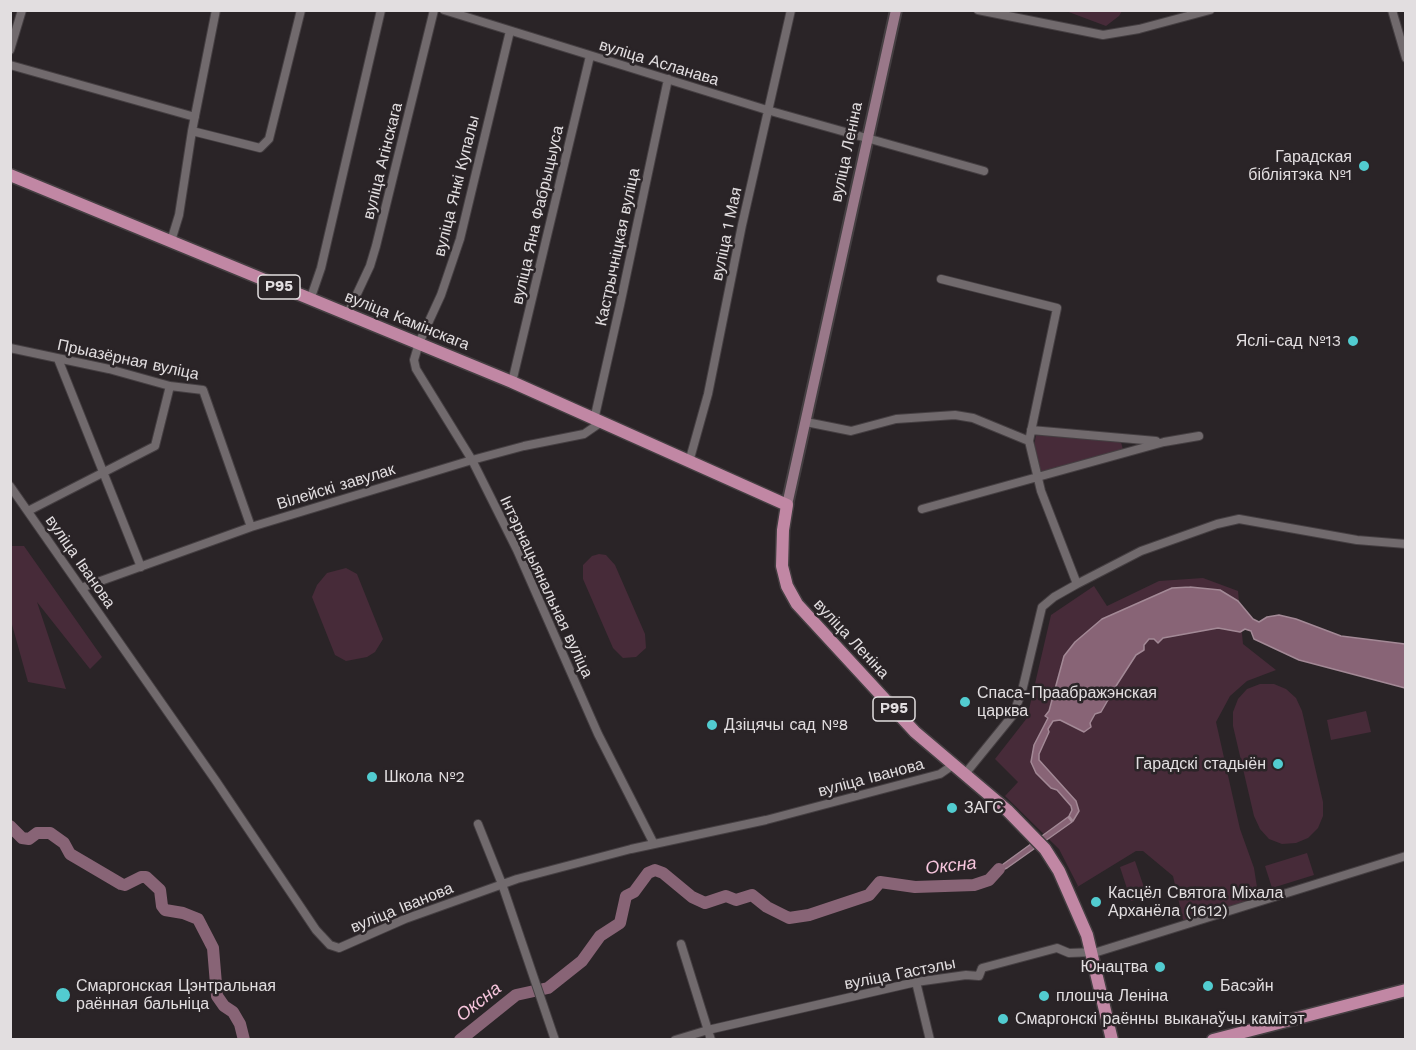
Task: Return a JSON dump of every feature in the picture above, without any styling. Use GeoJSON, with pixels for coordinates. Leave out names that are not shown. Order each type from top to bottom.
{"type":"FeatureCollection","features":[{"type":"Feature","properties":{"kind":"main road","name":"вуліца Леніна"},"geometry":{"type":"LineString","coordinates":[[896,10],[787,505],[783,530],[782,566],[787,586],[796,604],[915,732],[1031,832],[1045,849],[1064,881],[1086,935],[1113,1040]]}},
{"type":"Feature","properties":{"kind":"main road","name":"вуліца Камінскага"},"geometry":{"type":"LineString","coordinates":[[10,176],[512,381],[787,505]]}},
{"type":"Feature","properties":{"kind":"main road"},"geometry":{"type":"LineString","coordinates":[[1213,1040],[1406,990]]}},
{"type":"Feature","properties":{"kind":"street"},"geometry":{"type":"LineString","coordinates":[[11,50],[22,10]]}},
{"type":"Feature","properties":{"kind":"street"},"geometry":{"type":"LineString","coordinates":[[171,241],[179,215],[192,130],[216,10]]}},
{"type":"Feature","properties":{"kind":"street"},"geometry":{"type":"LineString","coordinates":[[192,130],[260,148],[268,139],[301,10]]}},
{"type":"Feature","properties":{"kind":"street"},"geometry":{"type":"LineString","coordinates":[[310,300],[321,268],[381,10]]}},
{"type":"Feature","properties":{"kind":"street","name":"вуліца Агінскага"},"geometry":{"type":"LineString","coordinates":[[348,314],[370,266],[376,246],[434,10]]}},
{"type":"Feature","properties":{"kind":"street","name":"вуліца Асланава"},"geometry":{"type":"LineString","coordinates":[[444,10],[767,110],[984,171]]}},
{"type":"Feature","properties":{"kind":"street","name":"вуліца 1 Мая"},"geometry":{"type":"LineString","coordinates":[[689,462],[708,394],[767,110],[791,10]]}},
{"type":"Feature","properties":{"kind":"street"},"geometry":{"type":"LineString","coordinates":[[978,10],[1103,35],[1139,29],[1210,10]]}},
{"type":"Feature","properties":{"kind":"street"},"geometry":{"type":"LineString","coordinates":[[1392,10],[1406,58]]}},
{"type":"Feature","properties":{"kind":"street","name":"вуліца Янкі Купалы"},"geometry":{"type":"LineString","coordinates":[[419,344],[441,295],[460,239],[510,31]]}},
{"type":"Feature","properties":{"kind":"street","name":"вуліца Яна Фабрыцыуса"},"geometry":{"type":"LineString","coordinates":[[512,381],[590,56]]}},
{"type":"Feature","properties":{"kind":"street"},"geometry":{"type":"LineString","coordinates":[[10,65],[195,117]]}},
{"type":"Feature","properties":{"kind":"street","name":"Кастрычніцкая вуліца"},"geometry":{"type":"LineString","coordinates":[[597,421],[668,79]]}},
{"type":"Feature","properties":{"kind":"street"},"geometry":{"type":"LineString","coordinates":[[941,279],[1057,308],[1029,441],[1041,491],[1077,584]]}},
{"type":"Feature","properties":{"kind":"street","name":"Інтэрнацыянальная вуліца"},"geometry":{"type":"LineString","coordinates":[[419,344],[414,360],[416,369],[472,460],[517,550],[598,734],[654,844]]}},
{"type":"Feature","properties":{"kind":"street","name":"Прыазёрная вуліца"},"geometry":{"type":"LineString","coordinates":[[10,348],[108,369],[170,386],[200,389],[206,394],[251,527]]}},
{"type":"Feature","properties":{"kind":"street"},"geometry":{"type":"LineString","coordinates":[[58,359],[105,471],[141,567]]}},
{"type":"Feature","properties":{"kind":"street"},"geometry":{"type":"LineString","coordinates":[[28,511],[155,446],[170,386]]}},
{"type":"Feature","properties":{"kind":"street"},"geometry":{"type":"LineString","coordinates":[[806,422],[851,431],[896,419],[955,415],[973,418],[1029,441]]}},
{"type":"Feature","properties":{"kind":"street","name":"Вілейскі завулак"},"geometry":{"type":"LineString","coordinates":[[81,588],[251,527],[472,460],[524,446],[584,434],[597,421]]}},
{"type":"Feature","properties":{"kind":"street"},"geometry":{"type":"LineString","coordinates":[[1031,430],[1164,442]]}},
{"type":"Feature","properties":{"kind":"street"},"geometry":{"type":"LineString","coordinates":[[922,509],[1164,442],[1199,436]]}},
{"type":"Feature","properties":{"kind":"street","name":"вуліца Іванова"},"geometry":{"type":"LineString","coordinates":[[10,486],[216,781],[316,930],[330,945],[339,948],[405,920],[546,870],[766,820],[940,774],[953,765]]}},
{"type":"Feature","properties":{"kind":"street"},"geometry":{"type":"LineString","coordinates":[[965,774],[1013,716],[1025,681],[1042,607],[1077,584],[1141,551],[1217,524],[1239,519],[1357,540],[1406,544]]}},
{"type":"Feature","properties":{"kind":"street"},"geometry":{"type":"LineString","coordinates":[[478,824],[502,884],[555,1040]]}},
{"type":"Feature","properties":{"kind":"street"},"geometry":{"type":"LineString","coordinates":[[1092,953],[1406,856]]}},
{"type":"Feature","properties":{"kind":"street"},"geometry":{"type":"LineString","coordinates":[[681,944],[711,1040]]}},
{"type":"Feature","properties":{"kind":"street","name":"вуліца Гастэлы"},"geometry":{"type":"LineString","coordinates":[[675,1040],[708,1030],[916,982],[966,975],[979,976],[982,968],[1057,948],[1069,953],[1092,953]]}},
{"type":"Feature","properties":{"kind":"street"},"geometry":{"type":"LineString","coordinates":[[916,982],[930,1040]]}},
{"type":"Feature","properties":{"kind":"shaded area"},"geometry":{"type":"Polygon","coordinates":[[[1066,11],[1122,11],[1106,26],[1066,11]]]}},
{"type":"Feature","properties":{"kind":"shaded area"},"geometry":{"type":"Polygon","coordinates":[[[1036,435],[1121,442],[1123,450],[1040,472],[1034,446],[1036,435]]]}},
{"type":"Feature","properties":{"kind":"shaded area"},"geometry":{"type":"Polygon","coordinates":[[[10,546],[24,546],[102,657],[90,669],[37,602],[66,689],[28,682],[11,621],[10,546]]]}},
{"type":"Feature","properties":{"kind":"shaded area"},"geometry":{"type":"Polygon","coordinates":[[[606,555],[615,565],[645,634],[646,648],[636,657],[623,658],[613,648],[583,579],[583,565],[592,556],[606,555]]]}},
{"type":"Feature","properties":{"kind":"shaded area"},"geometry":{"type":"Polygon","coordinates":[[[346,568],[357,574],[383,639],[375,652],[367,657],[346,661],[335,655],[312,597],[317,585],[327,573],[346,568]]]}},
{"type":"Feature","properties":{"kind":"shaded area"},"geometry":{"type":"Polygon","coordinates":[[[1203,578],[1238,591],[1243,644],[1276,670],[1247,681],[1230,696],[1216,722],[1240,829],[1254,868],[1259,900],[1183,920],[1173,876],[1143,851],[1136,851],[1074,889],[1078,886],[1059,849],[1005,796],[1018,782],[995,759],[1027,718],[1051,615],[1094,586],[1107,606],[1159,581],[1203,578]]]}},
{"type":"Feature","properties":{"kind":"shaded area"},"geometry":{"type":"Polygon","coordinates":[[[1172,588],[1220,590],[1238,601],[1253,619],[1259,622],[1267,617],[1279,615],[1341,636],[1405,644],[1405,688],[1299,660],[1254,639],[1251,631],[1245,629],[1240,632],[1218,628],[1163,638],[1158,643],[1154,639],[1149,639],[1144,645],[1144,650],[1136,655],[1101,712],[1095,714],[1090,723],[1091,727],[1084,732],[1060,720],[1053,721],[1048,729],[1039,760],[1076,801],[1079,811],[1073,821],[1069,816],[1071,806],[1057,790],[1051,788],[1036,773],[1031,762],[1034,745],[1048,718],[1045,716],[1049,711],[1064,656],[1075,642],[1102,619],[1172,588]]]}},
{"type":"Feature","properties":{"kind":"shaded area","name":"Гарадскі стадыён"},"geometry":{"type":"Polygon","coordinates":[[[1260,684],[1274,684],[1286,689],[1296,698],[1302,711],[1323,802],[1323,816],[1318,828],[1308,838],[1296,843],[1282,844],[1269,839],[1260,829],[1254,816],[1233,726],[1233,712],[1238,699],[1247,689],[1260,684]]]}},
{"type":"Feature","properties":{"kind":"shaded area"},"geometry":{"type":"Polygon","coordinates":[[[1366,711],[1371,732],[1331,740],[1327,720],[1366,711]]]}},
{"type":"Feature","properties":{"kind":"shaded area"},"geometry":{"type":"Polygon","coordinates":[[[1068,817],[1072,822],[989,880],[991,873],[1068,817]]]}},
{"type":"Feature","properties":{"kind":"shaded area"},"geometry":{"type":"Polygon","coordinates":[[[1307,853],[1314,875],[1272,888],[1265,866],[1307,853]]]}},
{"type":"Feature","properties":{"kind":"shaded area"},"geometry":{"type":"Polygon","coordinates":[[[1135,861],[1147,896],[1131,901],[1120,867],[1135,861]]]}},
{"type":"Feature","properties":{"kind":"waterway","name":"Оксна"},"geometry":{"type":"LineString","coordinates":[[10,826],[22,838],[29,839],[37,833],[50,833],[64,843],[70,854],[121,884],[125,885],[146,877],[160,890],[162,906],[165,910],[183,913],[198,919],[213,948],[217,996],[224,1006],[233,1012],[240,1024],[244,1040]]}},
{"type":"Feature","properties":{"kind":"waterway","name":"Оксна"},"geometry":{"type":"LineString","coordinates":[[460,1040],[516,995],[548,988],[582,961],[600,936],[620,923],[626,896],[634,892],[648,873],[655,870],[663,873],[692,897],[705,903],[726,896],[736,900],[752,895],[767,907],[789,918],[809,915],[869,895],[880,882],[915,887],[974,885],[989,880],[999,869]]}},
{"type":"Feature","properties":{"kind":"place","name":"Гарадская бібліятэка №1"},"geometry":{"type":"Point","coordinates":[1364,166]}},
{"type":"Feature","properties":{"kind":"place","name":"Яслі-сад №13"},"geometry":{"type":"Point","coordinates":[1353,341]}},
{"type":"Feature","properties":{"kind":"place","name":"Спаса-Праабражэнская царква"},"geometry":{"type":"Point","coordinates":[965,702]}},
{"type":"Feature","properties":{"kind":"place","name":"Дзіцячы сад №8"},"geometry":{"type":"Point","coordinates":[712,725]}},
{"type":"Feature","properties":{"kind":"place","name":"Гарадскі стадыён"},"geometry":{"type":"Point","coordinates":[1278,764]}},
{"type":"Feature","properties":{"kind":"place","name":"Школа №2"},"geometry":{"type":"Point","coordinates":[372,777]}},
{"type":"Feature","properties":{"kind":"place","name":"ЗАГС"},"geometry":{"type":"Point","coordinates":[952,808]}},
{"type":"Feature","properties":{"kind":"place","name":"Касцёл Святога Міхала Арханёла (1612)"},"geometry":{"type":"Point","coordinates":[1096,902]}},
{"type":"Feature","properties":{"kind":"place","name":"Юнацтва"},"geometry":{"type":"Point","coordinates":[1160,967]}},
{"type":"Feature","properties":{"kind":"place","name":"Басэйн"},"geometry":{"type":"Point","coordinates":[1208,986]}},
{"type":"Feature","properties":{"kind":"place","name":"Смаргонская Цэнтральная раённая бальніца"},"geometry":{"type":"Point","coordinates":[63,995]}},
{"type":"Feature","properties":{"kind":"place","name":"плошча Леніна"},"geometry":{"type":"Point","coordinates":[1044,996]}},
{"type":"Feature","properties":{"kind":"place","name":"Смаргонскі раённы выканаўчы камітэт"},"geometry":{"type":"Point","coordinates":[1003,1019]}}]}
